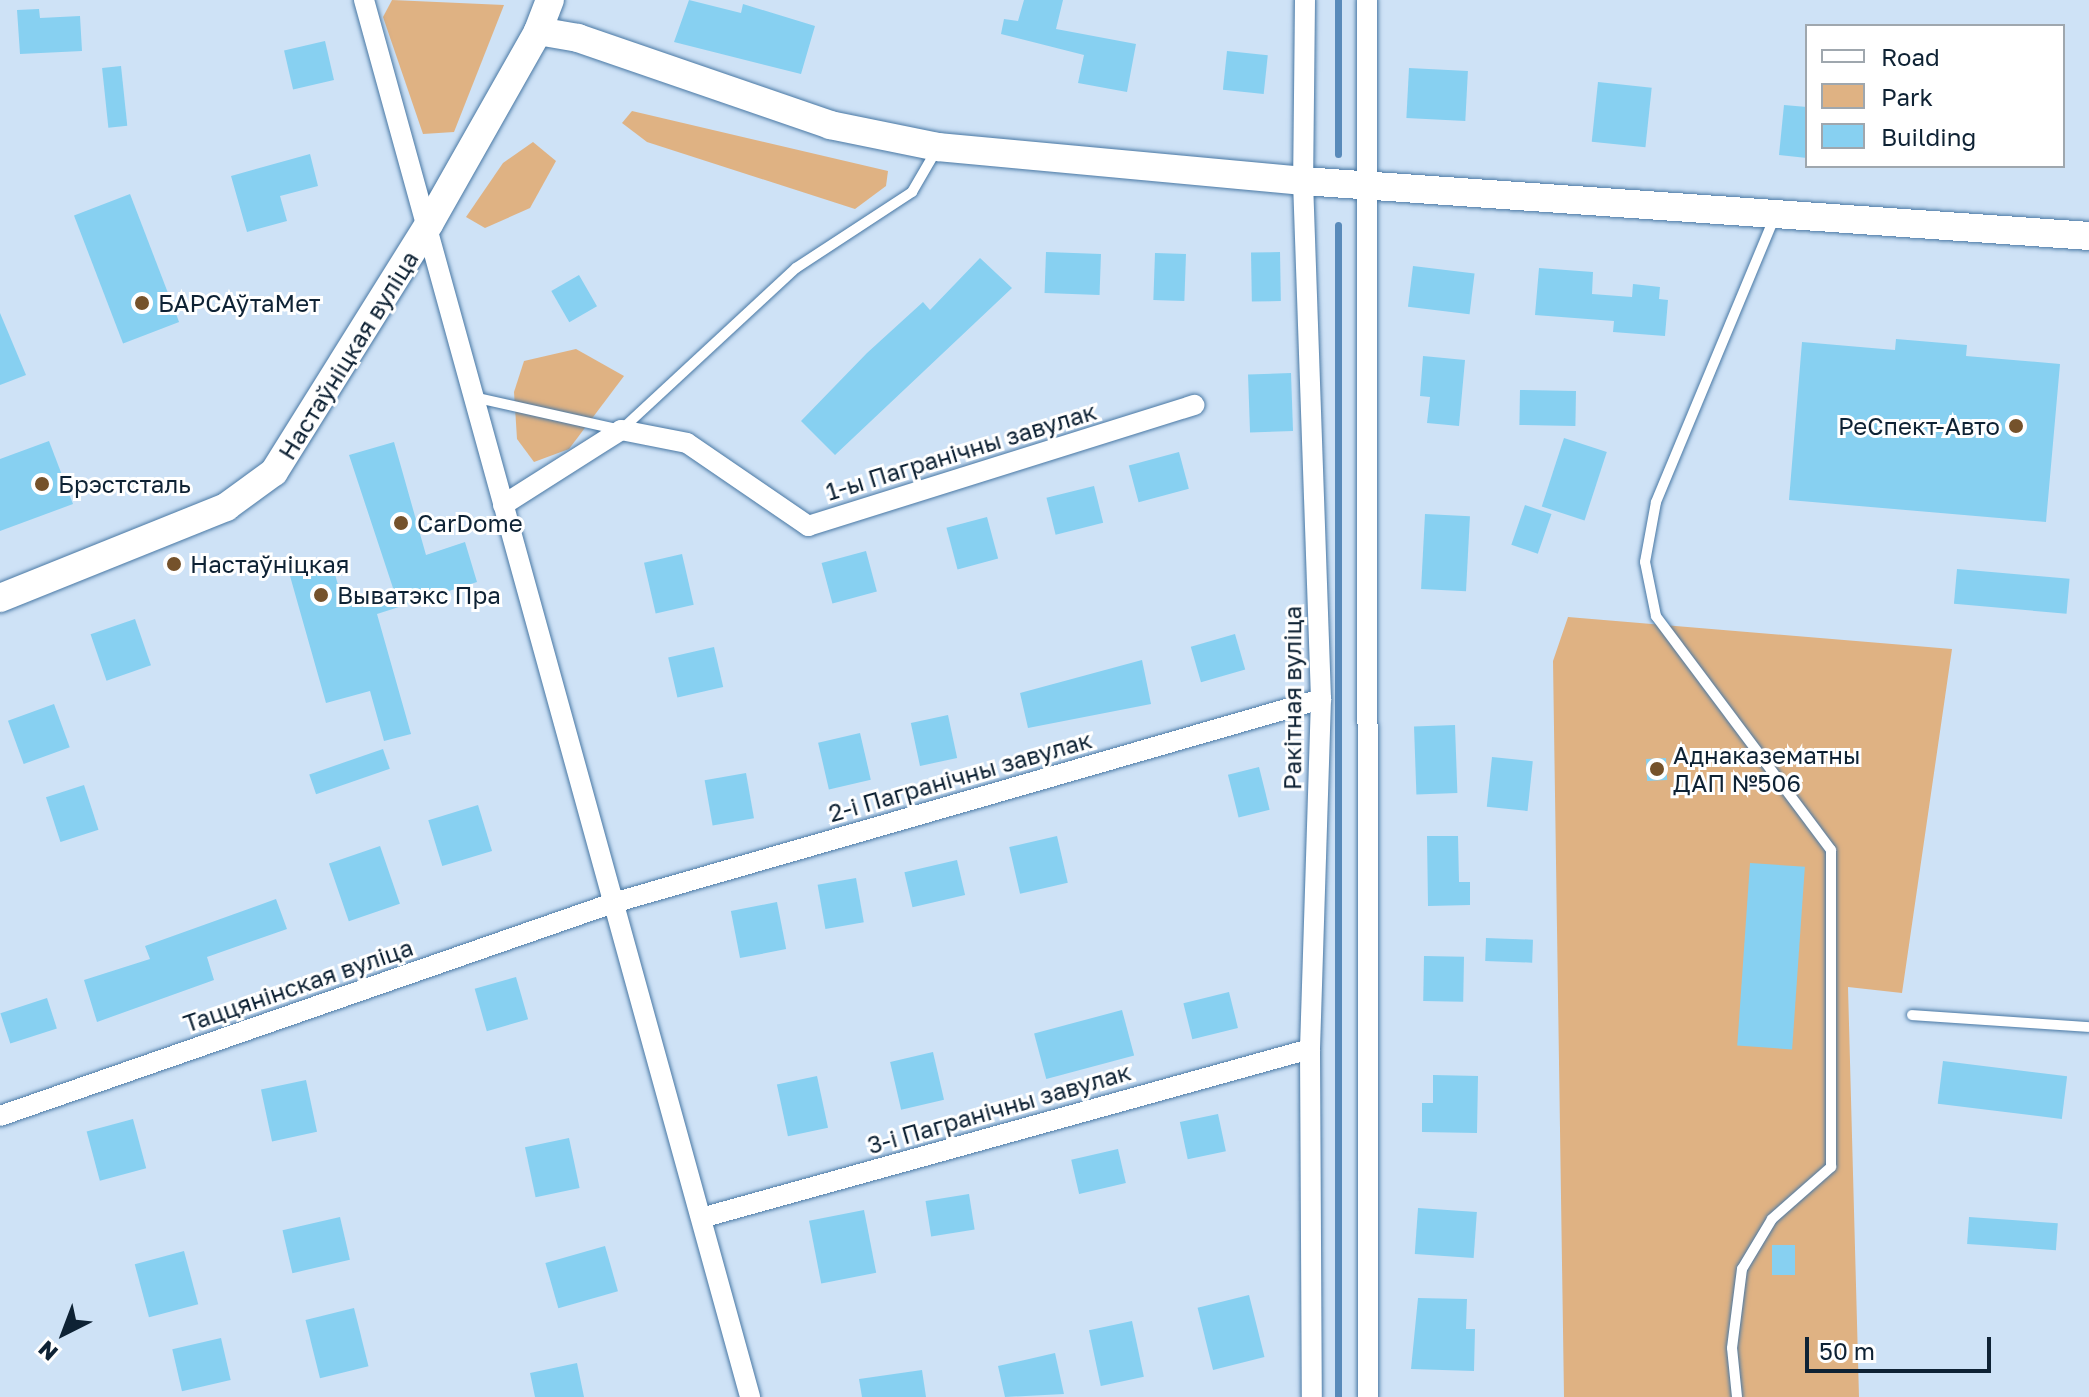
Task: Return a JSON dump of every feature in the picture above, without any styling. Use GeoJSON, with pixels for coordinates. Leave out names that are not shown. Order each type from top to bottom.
{"type":"FeatureCollection","features":[{"type":"Feature","properties":{"kind":"street"},"geometry":{"type":"LineString","coordinates":[[364,0],[429,224],[473,397],[750,1397]]}},
{"type":"Feature","properties":{"kind":"street"},"geometry":{"type":"LineString","coordinates":[[550,0],[538,31],[578,38],[830,125],[938,147],[1303,181],[2089,236]]}},
{"type":"Feature","properties":{"kind":"street","name":"Ракітная вуліца"},"geometry":{"type":"LineString","coordinates":[[1305,0],[1303,181],[1321,699],[1310,1049],[1312,1397]]}},
{"type":"Feature","properties":{"kind":"street"},"geometry":{"type":"LineString","coordinates":[[1367,0],[1368,1397]]}},
{"type":"Feature","properties":{"kind":"street","name":"Настаўніцкая вуліца"},"geometry":{"type":"LineString","coordinates":[[0,598],[226,507],[274,472],[429,224],[538,31]]}},
{"type":"Feature","properties":{"kind":"street","name":"1-ы Пагранічны завулак"},"geometry":{"type":"LineString","coordinates":[[621,430],[687,443],[808,526],[1194,405]]}},
{"type":"Feature","properties":{"kind":"street"},"geometry":{"type":"LineString","coordinates":[[503,505],[621,430]]}},
{"type":"Feature","properties":{"kind":"street","name":"2-і Пагранічны завулак"},"geometry":{"type":"LineString","coordinates":[[613,903],[1321,699]]}},
{"type":"Feature","properties":{"kind":"street","name":"Таццянінская вуліца"},"geometry":{"type":"LineString","coordinates":[[0,1116],[613,903]]}},
{"type":"Feature","properties":{"kind":"street","name":"3-і Пагранічны завулак"},"geometry":{"type":"LineString","coordinates":[[701,1218],[1310,1049]]}},
{"type":"Feature","properties":{"kind":"lane"},"geometry":{"type":"LineString","coordinates":[[473,397],[621,430],[796,268],[912,192],[938,147]]}},
{"type":"Feature","properties":{"kind":"lane"},"geometry":{"type":"LineString","coordinates":[[1737,1397],[1732,1348],[1742,1269],[1772,1219],[1831,1167],[1831,850],[1656,616],[1645,562],[1656,502],[1775,214]]}},
{"type":"Feature","properties":{"kind":"lane"},"geometry":{"type":"LineString","coordinates":[[1912,1015],[2089,1027]]}},
{"type":"Feature","properties":{"kind":"green space"},"geometry":{"type":"Polygon","coordinates":[[[392,0],[504,5],[454,132],[423,134],[383,17],[392,0]]]}},
{"type":"Feature","properties":{"kind":"green space"},"geometry":{"type":"Polygon","coordinates":[[[632,111],[888,171],[886,186],[855,209],[647,142],[622,123],[632,111]]]}},
{"type":"Feature","properties":{"kind":"green space"},"geometry":{"type":"Polygon","coordinates":[[[533,142],[556,161],[530,208],[485,228],[466,217],[503,163],[533,142]]]}},
{"type":"Feature","properties":{"kind":"green space"},"geometry":{"type":"Polygon","coordinates":[[[576,349],[624,376],[569,449],[534,462],[517,439],[514,392],[524,361],[576,349]]]}},
{"type":"Feature","properties":{"kind":"green space"},"geometry":{"type":"Polygon","coordinates":[[[1568,617],[1952,649],[1902,993],[1848,987],[1859,1397],[1564,1397],[1553,661],[1568,617]]]}},
{"type":"Feature","properties":{"kind":"building"},"geometry":{"type":"Polygon","coordinates":[[[689,0],[741,13],[743,4],[815,26],[801,74],[674,42],[689,0]]]}},
{"type":"Feature","properties":{"kind":"building"},"geometry":{"type":"Polygon","coordinates":[[[1024,0],[1063,0],[1056,29],[1136,44],[1127,92],[1078,83],[1084,55],[1001,34],[1004,19],[1018,21],[1024,0]]]}},
{"type":"Feature","properties":{"kind":"building"},"geometry":{"type":"Polygon","coordinates":[[[39,9],[40,18],[80,16],[82,51],[20,54],[17,10],[39,9]]]}},
{"type":"Feature","properties":{"kind":"building"},"geometry":{"type":"Polygon","coordinates":[[[325,41],[334,80],[293,89],[284,50],[325,41]]]}},
{"type":"Feature","properties":{"kind":"building"},"geometry":{"type":"Polygon","coordinates":[[[1227,51],[1268,55],[1264,94],[1223,90],[1227,51]]]}},
{"type":"Feature","properties":{"kind":"building"},"geometry":{"type":"Polygon","coordinates":[[[121,66],[127,126],[108,128],[102,68],[121,66]]]}},
{"type":"Feature","properties":{"kind":"building"},"geometry":{"type":"Polygon","coordinates":[[[1409,68],[1468,71],[1465,121],[1406,118],[1409,68]]]}},
{"type":"Feature","properties":{"kind":"building"},"geometry":{"type":"Polygon","coordinates":[[[1598,82],[1652,88],[1645,147],[1592,142],[1598,82]]]}},
{"type":"Feature","properties":{"kind":"building"},"geometry":{"type":"Polygon","coordinates":[[[1784,105],[1805,107],[1805,158],[1779,155],[1784,105]]]}},
{"type":"Feature","properties":{"kind":"building"},"geometry":{"type":"Polygon","coordinates":[[[310,154],[318,186],[280,196],[287,221],[247,232],[231,176],[310,154]]]}},
{"type":"Feature","properties":{"kind":"building"},"geometry":{"type":"Polygon","coordinates":[[[130,194],[179,322],[123,343],[74,216],[130,194]]]}},
{"type":"Feature","properties":{"kind":"building"},"geometry":{"type":"Polygon","coordinates":[[[1046,252],[1101,254],[1100,295],[1045,293],[1046,252]]]}},
{"type":"Feature","properties":{"kind":"building"},"geometry":{"type":"Polygon","coordinates":[[[1280,252],[1281,301],[1252,301],[1251,253],[1280,252]]]}},
{"type":"Feature","properties":{"kind":"building"},"geometry":{"type":"Polygon","coordinates":[[[1155,253],[1186,254],[1184,301],[1153,300],[1155,253]]]}},
{"type":"Feature","properties":{"kind":"building"},"geometry":{"type":"Polygon","coordinates":[[[980,258],[1012,288],[835,455],[801,421],[867,353],[923,302],[930,310],[980,258]]]}},
{"type":"Feature","properties":{"kind":"building"},"geometry":{"type":"Polygon","coordinates":[[[1413,266],[1475,274],[1470,314],[1408,307],[1413,266]]]}},
{"type":"Feature","properties":{"kind":"building"},"geometry":{"type":"Polygon","coordinates":[[[1539,268],[1593,272],[1592,294],[1632,297],[1633,284],[1660,287],[1659,299],[1668,300],[1665,336],[1613,332],[1614,321],[1535,315],[1539,268]]]}},
{"type":"Feature","properties":{"kind":"building"},"geometry":{"type":"Polygon","coordinates":[[[579,275],[597,306],[569,322],[551,291],[579,275]]]}},
{"type":"Feature","properties":{"kind":"building"},"geometry":{"type":"Polygon","coordinates":[[[0,313],[26,375],[0,385],[0,313]]]}},
{"type":"Feature","properties":{"kind":"building"},"geometry":{"type":"Polygon","coordinates":[[[1896,339],[1967,345],[1966,356],[2060,364],[2046,522],[1789,500],[1802,342],[1895,350],[1896,339]]]}},
{"type":"Feature","properties":{"kind":"building"},"geometry":{"type":"Polygon","coordinates":[[[1423,356],[1465,360],[1459,426],[1427,423],[1430,397],[1420,396],[1423,356]]]}},
{"type":"Feature","properties":{"kind":"building"},"geometry":{"type":"Polygon","coordinates":[[[1291,373],[1293,431],[1250,432],[1248,375],[1291,373]]]}},
{"type":"Feature","properties":{"kind":"building"},"geometry":{"type":"Polygon","coordinates":[[[1520,390],[1576,391],[1575,426],[1519,425],[1520,390]]]}},
{"type":"Feature","properties":{"kind":"building"},"geometry":{"type":"Polygon","coordinates":[[[1564,438],[1607,452],[1585,520],[1542,506],[1564,438]]]}},
{"type":"Feature","properties":{"kind":"building"},"geometry":{"type":"Polygon","coordinates":[[[49,441],[73,504],[0,531],[0,459],[49,441]]]}},
{"type":"Feature","properties":{"kind":"building"},"geometry":{"type":"Polygon","coordinates":[[[394,442],[426,555],[465,542],[477,582],[377,614],[411,734],[384,741],[370,691],[326,703],[290,576],[332,564],[343,602],[393,588],[349,455],[394,442]]]}},
{"type":"Feature","properties":{"kind":"building"},"geometry":{"type":"Polygon","coordinates":[[[1179,452],[1189,489],[1139,502],[1129,465],[1179,452]]]}},
{"type":"Feature","properties":{"kind":"building"},"geometry":{"type":"Polygon","coordinates":[[[1094,486],[1103,523],[1056,535],[1046,498],[1094,486]]]}},
{"type":"Feature","properties":{"kind":"building"},"geometry":{"type":"Polygon","coordinates":[[[1525,505],[1551,514],[1538,554],[1511,545],[1525,505]]]}},
{"type":"Feature","properties":{"kind":"building"},"geometry":{"type":"Polygon","coordinates":[[[1425,514],[1470,516],[1466,591],[1421,589],[1425,514]]]}},
{"type":"Feature","properties":{"kind":"building"},"geometry":{"type":"Polygon","coordinates":[[[987,517],[998,559],[958,569],[946,528],[987,517]]]}},
{"type":"Feature","properties":{"kind":"building"},"geometry":{"type":"Polygon","coordinates":[[[866,551],[877,592],[832,603],[822,563],[866,551]]]}},
{"type":"Feature","properties":{"kind":"building"},"geometry":{"type":"Polygon","coordinates":[[[682,554],[694,605],[656,613],[644,563],[682,554]]]}},
{"type":"Feature","properties":{"kind":"building"},"geometry":{"type":"Polygon","coordinates":[[[1957,569],[2070,579],[2067,614],[1954,604],[1957,569]]]}},
{"type":"Feature","properties":{"kind":"building"},"geometry":{"type":"Polygon","coordinates":[[[135,619],[151,665],[107,681],[91,634],[135,619]]]}},
{"type":"Feature","properties":{"kind":"building"},"geometry":{"type":"Polygon","coordinates":[[[1235,634],[1245,670],[1201,682],[1191,647],[1235,634]]]}},
{"type":"Feature","properties":{"kind":"building"},"geometry":{"type":"Polygon","coordinates":[[[714,647],[723,687],[677,698],[668,658],[714,647]]]}},
{"type":"Feature","properties":{"kind":"building"},"geometry":{"type":"Polygon","coordinates":[[[1142,660],[1151,704],[1028,728],[1020,693],[1142,660]]]}},
{"type":"Feature","properties":{"kind":"building"},"geometry":{"type":"Polygon","coordinates":[[[54,704],[70,747],[24,764],[8,721],[54,704]]]}},
{"type":"Feature","properties":{"kind":"building"},"geometry":{"type":"Polygon","coordinates":[[[948,715],[957,758],[920,766],[911,723],[948,715]]]}},
{"type":"Feature","properties":{"kind":"building"},"geometry":{"type":"Polygon","coordinates":[[[1455,725],[1457,793],[1416,794],[1414,726],[1455,725]]]}},
{"type":"Feature","properties":{"kind":"building"},"geometry":{"type":"Polygon","coordinates":[[[860,733],[871,780],[829,789],[818,743],[860,733]]]}},
{"type":"Feature","properties":{"kind":"building"},"geometry":{"type":"Polygon","coordinates":[[[383,749],[390,769],[316,794],[309,774],[383,749]]]}},
{"type":"Feature","properties":{"kind":"building"},"geometry":{"type":"Polygon","coordinates":[[[1492,757],[1533,761],[1528,811],[1487,807],[1492,757]]]}},
{"type":"Feature","properties":{"kind":"building","name":"Аднаказематны ДАП №506"},"geometry":{"type":"Polygon","coordinates":[[[1666,758],[1667,780],[1647,781],[1646,759],[1666,758]]]}},
{"type":"Feature","properties":{"kind":"building"},"geometry":{"type":"Polygon","coordinates":[[[1259,767],[1270,810],[1239,817],[1228,775],[1259,767]]]}},
{"type":"Feature","properties":{"kind":"building"},"geometry":{"type":"Polygon","coordinates":[[[746,773],[754,818],[713,826],[705,780],[746,773]]]}},
{"type":"Feature","properties":{"kind":"building"},"geometry":{"type":"Polygon","coordinates":[[[84,785],[99,830],[60,842],[46,797],[84,785]]]}},
{"type":"Feature","properties":{"kind":"building"},"geometry":{"type":"Polygon","coordinates":[[[478,805],[492,851],[442,866],[428,820],[478,805]]]}},
{"type":"Feature","properties":{"kind":"building"},"geometry":{"type":"Polygon","coordinates":[[[1057,836],[1068,883],[1020,894],[1009,847],[1057,836]]]}},
{"type":"Feature","properties":{"kind":"building"},"geometry":{"type":"Polygon","coordinates":[[[1427,836],[1458,836],[1459,882],[1470,882],[1470,905],[1428,906],[1427,836]]]}},
{"type":"Feature","properties":{"kind":"building"},"geometry":{"type":"Polygon","coordinates":[[[380,846],[400,904],[349,921],[329,864],[380,846]]]}},
{"type":"Feature","properties":{"kind":"building"},"geometry":{"type":"Polygon","coordinates":[[[957,860],[965,895],[912,907],[904,872],[957,860]]]}},
{"type":"Feature","properties":{"kind":"building"},"geometry":{"type":"Polygon","coordinates":[[[1750,863],[1805,867],[1792,1049],[1737,1046],[1750,863]]]}},
{"type":"Feature","properties":{"kind":"building"},"geometry":{"type":"Polygon","coordinates":[[[856,878],[864,922],[825,929],[818,885],[856,878]]]}},
{"type":"Feature","properties":{"kind":"building"},"geometry":{"type":"Polygon","coordinates":[[[276,899],[287,929],[207,957],[214,980],[97,1022],[84,980],[150,959],[145,946],[276,899]]]}},
{"type":"Feature","properties":{"kind":"building"},"geometry":{"type":"Polygon","coordinates":[[[777,902],[786,949],[740,958],[731,911],[777,902]]]}},
{"type":"Feature","properties":{"kind":"building"},"geometry":{"type":"Polygon","coordinates":[[[1486,938],[1533,940],[1532,963],[1485,961],[1486,938]]]}},
{"type":"Feature","properties":{"kind":"building"},"geometry":{"type":"Polygon","coordinates":[[[1424,956],[1464,957],[1463,1002],[1423,1001],[1424,956]]]}},
{"type":"Feature","properties":{"kind":"building"},"geometry":{"type":"Polygon","coordinates":[[[516,977],[528,1019],[487,1031],[475,989],[516,977]]]}},
{"type":"Feature","properties":{"kind":"building"},"geometry":{"type":"Polygon","coordinates":[[[1229,992],[1238,1028],[1192,1039],[1183,1003],[1229,992]]]}},
{"type":"Feature","properties":{"kind":"building"},"geometry":{"type":"Polygon","coordinates":[[[47,998],[57,1028],[10,1044],[0,1013],[47,998]]]}},
{"type":"Feature","properties":{"kind":"building"},"geometry":{"type":"Polygon","coordinates":[[[1122,1010],[1134,1055],[1046,1079],[1034,1034],[1122,1010]]]}},
{"type":"Feature","properties":{"kind":"building"},"geometry":{"type":"Polygon","coordinates":[[[933,1052],[944,1100],[901,1110],[890,1062],[933,1052]]]}},
{"type":"Feature","properties":{"kind":"building"},"geometry":{"type":"Polygon","coordinates":[[[1943,1061],[2067,1076],[2062,1119],[1938,1104],[1943,1061]]]}},
{"type":"Feature","properties":{"kind":"building"},"geometry":{"type":"Polygon","coordinates":[[[1433,1075],[1478,1076],[1477,1133],[1422,1132],[1422,1103],[1433,1103],[1433,1075]]]}},
{"type":"Feature","properties":{"kind":"building"},"geometry":{"type":"Polygon","coordinates":[[[817,1076],[828,1128],[788,1136],[777,1085],[817,1076]]]}},
{"type":"Feature","properties":{"kind":"building"},"geometry":{"type":"Polygon","coordinates":[[[306,1080],[317,1132],[272,1141],[261,1090],[306,1080]]]}},
{"type":"Feature","properties":{"kind":"building"},"geometry":{"type":"Polygon","coordinates":[[[1218,1114],[1226,1151],[1188,1159],[1180,1122],[1218,1114]]]}},
{"type":"Feature","properties":{"kind":"building"},"geometry":{"type":"Polygon","coordinates":[[[133,1119],[146,1168],[100,1181],[87,1131],[133,1119]]]}},
{"type":"Feature","properties":{"kind":"building"},"geometry":{"type":"Polygon","coordinates":[[[569,1138],[580,1188],[536,1197],[525,1147],[569,1138]]]}},
{"type":"Feature","properties":{"kind":"building"},"geometry":{"type":"Polygon","coordinates":[[[1118,1149],[1126,1183],[1079,1194],[1071,1160],[1118,1149]]]}},
{"type":"Feature","properties":{"kind":"building"},"geometry":{"type":"Polygon","coordinates":[[[969,1194],[975,1230],[931,1236],[926,1201],[969,1194]]]}},
{"type":"Feature","properties":{"kind":"building"},"geometry":{"type":"Polygon","coordinates":[[[1418,1208],[1477,1212],[1474,1258],[1415,1254],[1418,1208]]]}},
{"type":"Feature","properties":{"kind":"building"},"geometry":{"type":"Polygon","coordinates":[[[864,1210],[876,1273],[821,1284],[809,1221],[864,1210]]]}},
{"type":"Feature","properties":{"kind":"building"},"geometry":{"type":"Polygon","coordinates":[[[340,1217],[350,1260],[292,1273],[283,1230],[340,1217]]]}},
{"type":"Feature","properties":{"kind":"building"},"geometry":{"type":"Polygon","coordinates":[[[1969,1217],[2058,1223],[2056,1250],[1967,1244],[1969,1217]]]}},
{"type":"Feature","properties":{"kind":"building"},"geometry":{"type":"Polygon","coordinates":[[[1772,1245],[1795,1245],[1795,1275],[1772,1275],[1772,1245]]]}},
{"type":"Feature","properties":{"kind":"building"},"geometry":{"type":"Polygon","coordinates":[[[605,1246],[618,1291],[558,1308],[545,1263],[605,1246]]]}},
{"type":"Feature","properties":{"kind":"building"},"geometry":{"type":"Polygon","coordinates":[[[184,1251],[198,1304],[149,1317],[135,1264],[184,1251]]]}},
{"type":"Feature","properties":{"kind":"building"},"geometry":{"type":"Polygon","coordinates":[[[1249,1295],[1264,1357],[1213,1370],[1198,1308],[1249,1295]]]}},
{"type":"Feature","properties":{"kind":"building"},"geometry":{"type":"Polygon","coordinates":[[[1418,1298],[1467,1299],[1466,1329],[1475,1329],[1474,1371],[1411,1369],[1418,1298]]]}},
{"type":"Feature","properties":{"kind":"building"},"geometry":{"type":"Polygon","coordinates":[[[354,1308],[369,1366],[320,1378],[305,1320],[354,1308]]]}},
{"type":"Feature","properties":{"kind":"building"},"geometry":{"type":"Polygon","coordinates":[[[1132,1321],[1144,1377],[1101,1386],[1089,1330],[1132,1321]]]}},
{"type":"Feature","properties":{"kind":"building"},"geometry":{"type":"Polygon","coordinates":[[[221,1338],[231,1380],[182,1391],[172,1349],[221,1338]]]}},
{"type":"Feature","properties":{"kind":"building"},"geometry":{"type":"Polygon","coordinates":[[[1055,1353],[1064,1394],[1005,1397],[998,1366],[1055,1353]]]}},
{"type":"Feature","properties":{"kind":"building"},"geometry":{"type":"Polygon","coordinates":[[[577,1363],[584,1397],[535,1397],[530,1373],[577,1363]]]}},
{"type":"Feature","properties":{"kind":"building"},"geometry":{"type":"Polygon","coordinates":[[[922,1370],[926,1397],[862,1397],[859,1379],[922,1370]]]}},
{"type":"Feature","properties":{"kind":"waterway"},"geometry":{"type":"LineString","coordinates":[[1338,0],[1338,154]]}},
{"type":"Feature","properties":{"kind":"waterway"},"geometry":{"type":"LineString","coordinates":[[1338,225],[1338,1397]]}},
{"type":"Feature","properties":{"kind":"place","name":"БАРСАўтаМет"},"geometry":{"type":"Point","coordinates":[142,303]}},
{"type":"Feature","properties":{"kind":"place","name":"РеСпект-Авто"},"geometry":{"type":"Point","coordinates":[2016,426]}},
{"type":"Feature","properties":{"kind":"place","name":"Брэстсталь"},"geometry":{"type":"Point","coordinates":[42,484]}},
{"type":"Feature","properties":{"kind":"place","name":"CarDome"},"geometry":{"type":"Point","coordinates":[401,523]}},
{"type":"Feature","properties":{"kind":"place","name":"Настаўніцкая"},"geometry":{"type":"Point","coordinates":[174,564]}},
{"type":"Feature","properties":{"kind":"place","name":"Выватэкс Пра"},"geometry":{"type":"Point","coordinates":[321,595]}},
{"type":"Feature","properties":{"kind":"place","name":"Аднаказематны ДАП №506"},"geometry":{"type":"Point","coordinates":[1657,769]}}]}
